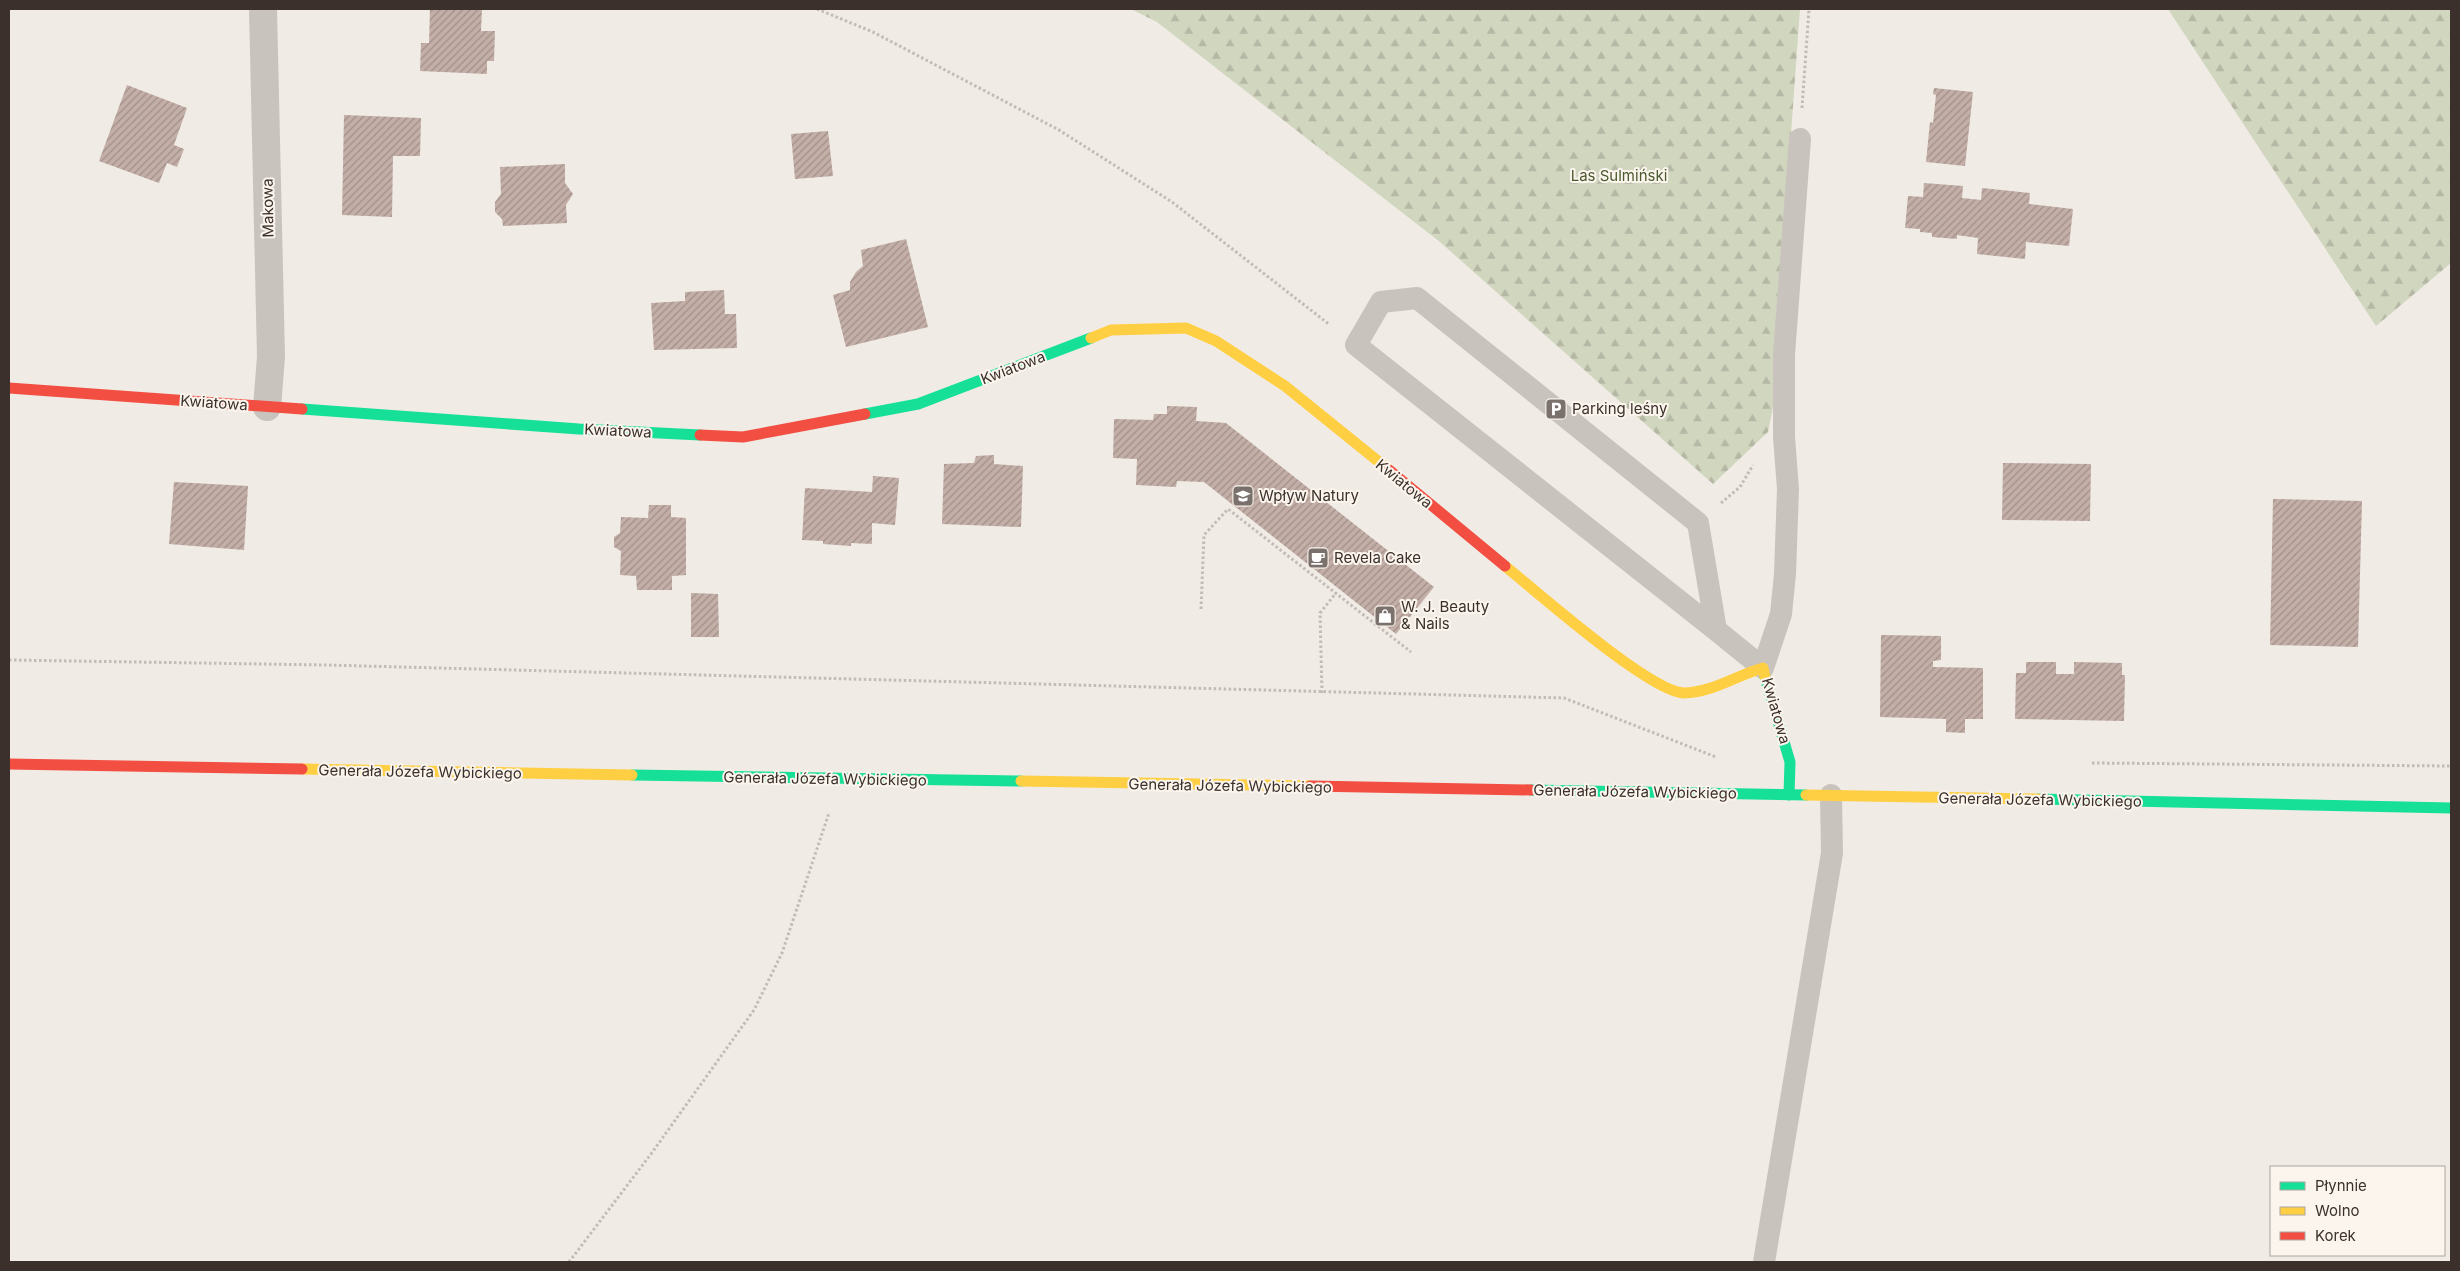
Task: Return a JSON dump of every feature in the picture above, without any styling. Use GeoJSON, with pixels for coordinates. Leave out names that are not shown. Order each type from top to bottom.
{"type":"FeatureCollection","features":[{"type":"Feature","properties":{"kind":"main road","name":"Kwiatowa"},"geometry":{"type":"LineString","coordinates":[[9,388],[579,429],[743,437],[918,404],[1111,330],[1186,328],[1216,340],[1285,386],[1594,638],[1654,683],[1669,690],[1684,693],[1718,687],[1739,675],[1763,668],[1790,762],[1789,795]]}},
{"type":"Feature","properties":{"kind":"main road","name":"Generała Józefa Wybickiego"},"geometry":{"type":"LineString","coordinates":[[9,764],[1831,795],[2451,808]]}},
{"type":"Feature","properties":{"kind":"street","name":"Makowa"},"geometry":{"type":"LineString","coordinates":[[263,9],[271,357],[267,407]]}},
{"type":"Feature","properties":{"kind":"lane"},"geometry":{"type":"LineString","coordinates":[[1716,630],[1698,524],[1417,298],[1381,302],[1356,345],[1763,668],[1781,614],[1785,574],[1788,489],[1784,437],[1784,355],[1800,139]]}},
{"type":"Feature","properties":{"kind":"lane"},"geometry":{"type":"LineString","coordinates":[[1764,1262],[1832,853],[1831,795]]}},
{"type":"Feature","properties":{"kind":"path"},"geometry":{"type":"LineString","coordinates":[[817,9],[873,32],[1059,130],[1172,202],[1356,345]]}},
{"type":"Feature","properties":{"kind":"path"},"geometry":{"type":"LineString","coordinates":[[1800,139],[1809,9]]}},
{"type":"Feature","properties":{"kind":"path"},"geometry":{"type":"LineString","coordinates":[[1698,524],[1740,487],[1760,452],[1784,437]]}},
{"type":"Feature","properties":{"kind":"path"},"geometry":{"type":"LineString","coordinates":[[1201,609],[1204,535],[1228,509],[1411,652]]}},
{"type":"Feature","properties":{"kind":"path"},"geometry":{"type":"LineString","coordinates":[[1322,693],[1320,613],[1336,593]]}},
{"type":"Feature","properties":{"kind":"path"},"geometry":{"type":"LineString","coordinates":[[9,660],[326,665],[1564,698],[1715,757],[1724,757]]}},
{"type":"Feature","properties":{"kind":"path"},"geometry":{"type":"LineString","coordinates":[[2088,763],[2451,766]]}},
{"type":"Feature","properties":{"kind":"path"},"geometry":{"type":"LineString","coordinates":[[569,1262],[651,1154],[754,1010],[782,953],[841,779]]}},
{"type":"Feature","properties":{"kind":"green space","name":"Las Sulmiński"},"geometry":{"type":"Polygon","coordinates":[[[1131,9],[1800,9],[1778,314],[1774,402],[1768,432],[1713,484],[1440,242],[1157,22],[1131,9]]]}},
{"type":"Feature","properties":{"kind":"green space"},"geometry":{"type":"Polygon","coordinates":[[[2168,9],[2451,9],[2451,263],[2376,326],[2168,9]]]}},
{"type":"Feature","properties":{"kind":"building"},"geometry":{"type":"Polygon","coordinates":[[[430,9],[482,9],[481,31],[495,31],[494,61],[487,61],[487,74],[420,71],[421,43],[429,43],[430,9]]]}},
{"type":"Feature","properties":{"kind":"building"},"geometry":{"type":"Polygon","coordinates":[[[127,85],[187,108],[174,145],[184,149],[177,167],[167,163],[159,183],[99,161],[127,85]]]}},
{"type":"Feature","properties":{"kind":"building"},"geometry":{"type":"Polygon","coordinates":[[[1934,88],[1973,92],[1965,166],[1926,162],[1930,122],[1933,123],[1936,95],[1933,94],[1934,88]]]}},
{"type":"Feature","properties":{"kind":"building"},"geometry":{"type":"Polygon","coordinates":[[[344,115],[421,118],[420,156],[393,156],[392,217],[342,215],[344,115]]]}},
{"type":"Feature","properties":{"kind":"building"},"geometry":{"type":"Polygon","coordinates":[[[828,131],[833,176],[795,179],[791,134],[828,131]]]}},
{"type":"Feature","properties":{"kind":"building"},"geometry":{"type":"Polygon","coordinates":[[[565,164],[565,183],[573,194],[566,205],[567,223],[503,226],[502,219],[495,212],[495,202],[501,194],[500,167],[565,164]]]}},
{"type":"Feature","properties":{"kind":"building"},"geometry":{"type":"Polygon","coordinates":[[[1924,183],[1963,186],[1962,198],[1981,200],[1982,188],[2030,193],[2029,204],[2073,209],[2069,246],[2026,242],[2025,259],[1977,254],[1978,238],[1957,235],[1957,239],[1932,237],[1932,233],[1920,232],[1920,229],[1905,228],[1908,196],[1923,197],[1924,183]]]}},
{"type":"Feature","properties":{"kind":"building"},"geometry":{"type":"Polygon","coordinates":[[[906,239],[928,327],[846,347],[833,295],[850,290],[850,282],[856,272],[863,266],[861,250],[906,239]]]}},
{"type":"Feature","properties":{"kind":"building"},"geometry":{"type":"Polygon","coordinates":[[[724,290],[725,314],[736,314],[737,348],[654,350],[651,303],[685,301],[685,292],[724,290]]]}},
{"type":"Feature","properties":{"kind":"building"},"geometry":{"type":"Polygon","coordinates":[[[1167,406],[1197,407],[1196,421],[1226,423],[1434,587],[1396,634],[1204,482],[1177,481],[1176,487],[1136,485],[1137,459],[1113,458],[1114,419],[1153,420],[1154,414],[1167,414],[1167,406]]]}},
{"type":"Feature","properties":{"kind":"building"},"geometry":{"type":"Polygon","coordinates":[[[994,455],[994,464],[1023,466],[1021,527],[942,524],[944,464],[974,463],[976,456],[994,455]]]}},
{"type":"Feature","properties":{"kind":"building"},"geometry":{"type":"Polygon","coordinates":[[[2003,463],[2091,464],[2090,521],[2002,520],[2003,463]]]}},
{"type":"Feature","properties":{"kind":"building"},"geometry":{"type":"Polygon","coordinates":[[[873,476],[899,478],[895,525],[872,523],[872,544],[851,543],[851,546],[823,544],[823,541],[802,540],[805,488],[872,492],[873,476]]]}},
{"type":"Feature","properties":{"kind":"building"},"geometry":{"type":"Polygon","coordinates":[[[174,482],[248,486],[244,550],[169,544],[174,482]]]}},
{"type":"Feature","properties":{"kind":"building"},"geometry":{"type":"Polygon","coordinates":[[[2273,499],[2362,501],[2358,647],[2270,645],[2273,499]]]}},
{"type":"Feature","properties":{"kind":"building"},"geometry":{"type":"Polygon","coordinates":[[[649,505],[671,505],[671,517],[686,518],[686,575],[672,576],[672,590],[637,590],[636,576],[620,575],[621,551],[614,547],[614,537],[620,533],[621,517],[648,518],[649,505]]]}},
{"type":"Feature","properties":{"kind":"building"},"geometry":{"type":"Polygon","coordinates":[[[691,593],[718,594],[719,637],[691,637],[691,593]]]}},
{"type":"Feature","properties":{"kind":"building"},"geometry":{"type":"Polygon","coordinates":[[[1881,635],[1941,636],[1941,660],[1933,661],[1933,667],[1983,668],[1983,719],[1965,719],[1965,733],[1946,732],[1946,719],[1880,717],[1881,635]]]}},
{"type":"Feature","properties":{"kind":"building"},"geometry":{"type":"Polygon","coordinates":[[[2026,662],[2056,662],[2056,674],[2074,674],[2074,662],[2122,663],[2122,675],[2125,675],[2124,721],[2015,719],[2016,673],[2026,673],[2026,662]]]}},
{"type":"Feature","properties":{"kind":"traffic: fast"},"geometry":{"type":"LineString","coordinates":[[865,414],[918,404],[1091,338]]}},
{"type":"Feature","properties":{"kind":"traffic: fast"},"geometry":{"type":"LineString","coordinates":[[302,409],[579,429],[700,435]]}},
{"type":"Feature","properties":{"kind":"traffic: fast"},"geometry":{"type":"LineString","coordinates":[[1765,677],[1790,762],[1789,795]]}},
{"type":"Feature","properties":{"kind":"traffic: fast"},"geometry":{"type":"LineString","coordinates":[[632,775],[1021,781]]}},
{"type":"Feature","properties":{"kind":"traffic: fast"},"geometry":{"type":"LineString","coordinates":[[1531,790],[1806,795]]}},
{"type":"Feature","properties":{"kind":"traffic: fast"},"geometry":{"type":"LineString","coordinates":[[2038,799],[2451,808]]}},
{"type":"Feature","properties":{"kind":"traffic: slow"},"geometry":{"type":"LineString","coordinates":[[1091,338],[1111,330],[1186,328],[1216,341],[1285,386],[1389,470]]}},
{"type":"Feature","properties":{"kind":"traffic: slow"},"geometry":{"type":"LineString","coordinates":[[1505,566],[1594,639],[1646,676],[1668,688],[1684,693],[1704,690],[1763,668],[1765,677]]}},
{"type":"Feature","properties":{"kind":"traffic: slow"},"geometry":{"type":"LineString","coordinates":[[302,769],[632,775]]}},
{"type":"Feature","properties":{"kind":"traffic: slow"},"geometry":{"type":"LineString","coordinates":[[1021,781],[1310,786]]}},
{"type":"Feature","properties":{"kind":"traffic: slow"},"geometry":{"type":"LineString","coordinates":[[1806,795],[2038,799]]}},
{"type":"Feature","properties":{"kind":"traffic: jam"},"geometry":{"type":"LineString","coordinates":[[9,388],[302,409]]}},
{"type":"Feature","properties":{"kind":"traffic: jam"},"geometry":{"type":"LineString","coordinates":[[700,435],[743,437],[865,414]]}},
{"type":"Feature","properties":{"kind":"traffic: jam"},"geometry":{"type":"LineString","coordinates":[[1389,470],[1505,566]]}},
{"type":"Feature","properties":{"kind":"traffic: jam"},"geometry":{"type":"LineString","coordinates":[[9,764],[302,769]]}},
{"type":"Feature","properties":{"kind":"traffic: jam"},"geometry":{"type":"LineString","coordinates":[[1310,786],[1531,790]]}},
{"type":"Feature","properties":{"kind":"place","name":"Parking leśny"},"geometry":{"type":"Point","coordinates":[1556,409]}},
{"type":"Feature","properties":{"kind":"place","name":"Wpływ Natury"},"geometry":{"type":"Point","coordinates":[1243,496]}},
{"type":"Feature","properties":{"kind":"place","name":"Revela Cake"},"geometry":{"type":"Point","coordinates":[1318,558]}},
{"type":"Feature","properties":{"kind":"place","name":"W. J. Beauty & Nails"},"geometry":{"type":"Point","coordinates":[1385,616]}}]}
